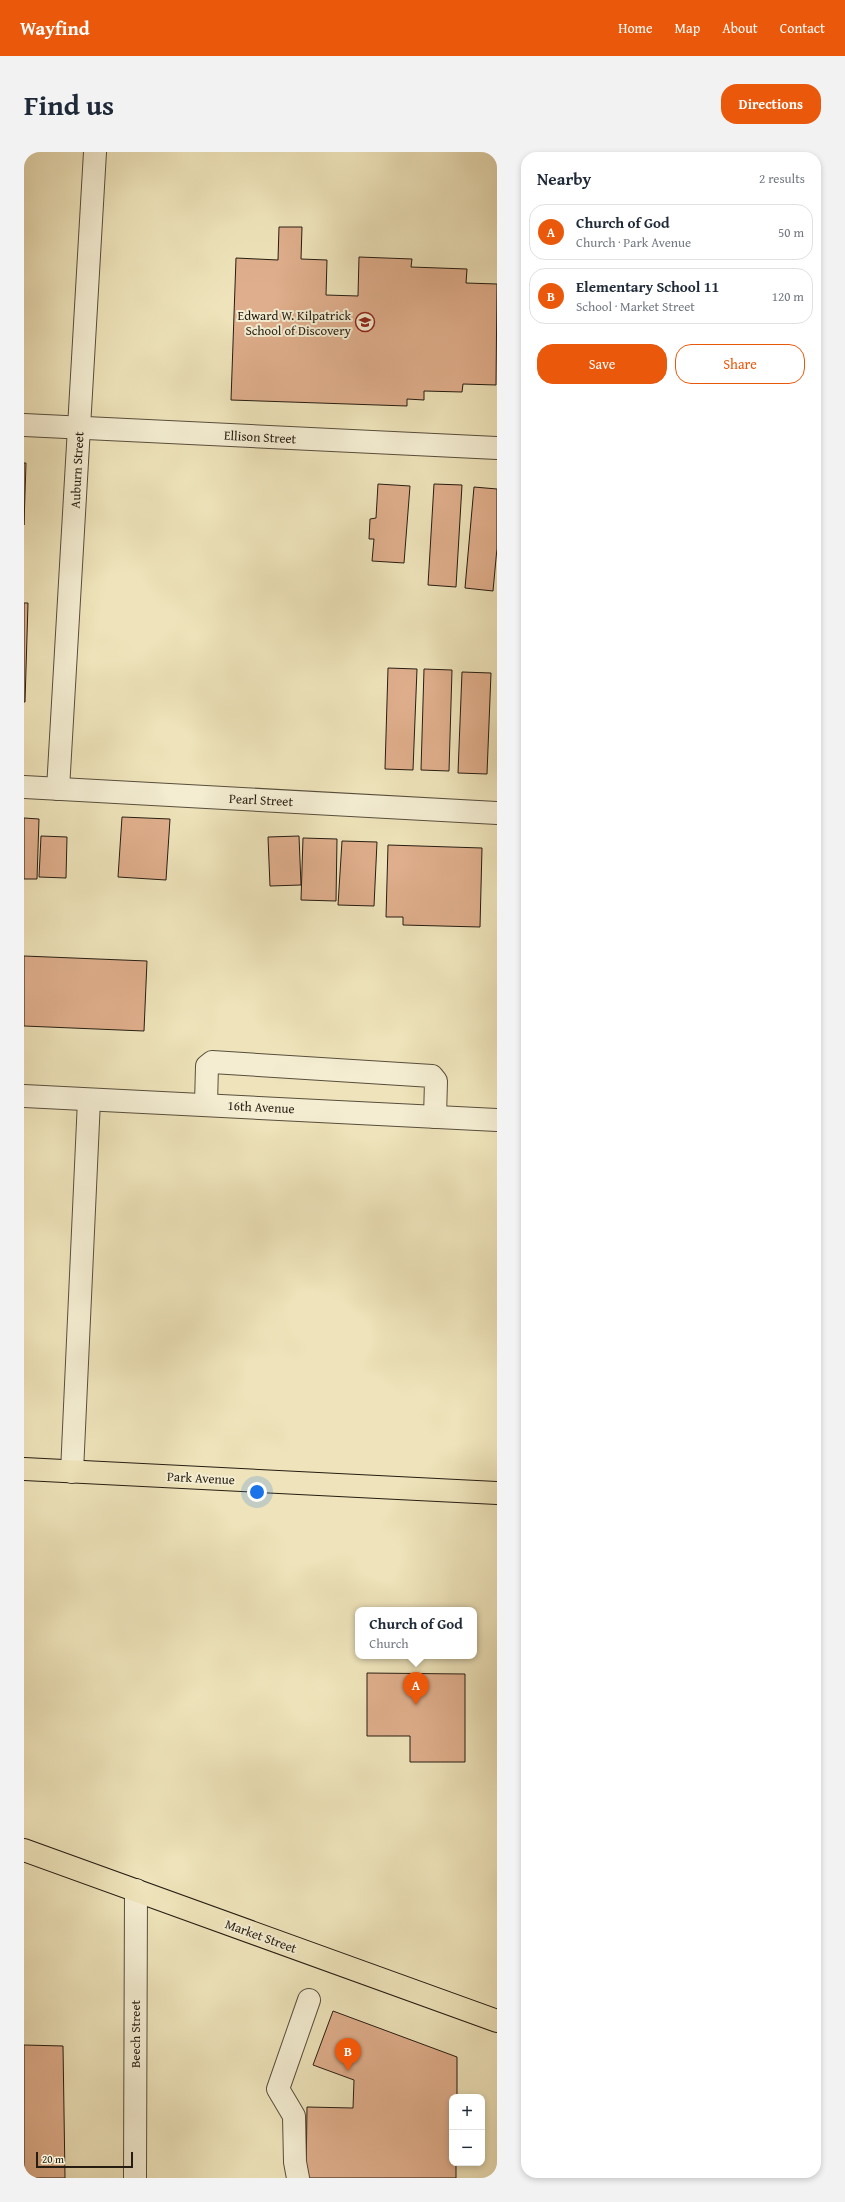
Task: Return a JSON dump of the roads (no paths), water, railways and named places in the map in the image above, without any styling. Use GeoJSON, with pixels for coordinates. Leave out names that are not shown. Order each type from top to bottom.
{"type":"FeatureCollection","features":[{"type":"Feature","properties":{"kind":"main road","name":"Park Avenue"},"geometry":{"type":"LineString","coordinates":[[24,1469],[497,1493]]}},
{"type":"Feature","properties":{"kind":"main road","name":"Market Street"},"geometry":{"type":"LineString","coordinates":[[24,1850],[497,2021]]}},
{"type":"Feature","properties":{"kind":"street","name":"Auburn Street"},"geometry":{"type":"LineString","coordinates":[[58,789],[95,152]]}},
{"type":"Feature","properties":{"kind":"street","name":"Ellison Street"},"geometry":{"type":"LineString","coordinates":[[24,425],[497,448]]}},
{"type":"Feature","properties":{"kind":"street","name":"Pearl Street"},"geometry":{"type":"LineString","coordinates":[[24,787],[497,813]]}},
{"type":"Feature","properties":{"kind":"street"},"geometry":{"type":"LineString","coordinates":[[206,1104],[206,1066],[212,1062],[432,1076],[436,1081],[435,1117]]}},
{"type":"Feature","properties":{"kind":"street","name":"16th Avenue"},"geometry":{"type":"LineString","coordinates":[[24,1096],[206,1104],[497,1120]]}},
{"type":"Feature","properties":{"kind":"street"},"geometry":{"type":"LineString","coordinates":[[72,1472],[89,1100]]}},
{"type":"Feature","properties":{"kind":"street","name":"Beech Street"},"geometry":{"type":"LineString","coordinates":[[135,2178],[136,1890]]}},
{"type":"Feature","properties":{"kind":"street"},"geometry":{"type":"LineString","coordinates":[[298,2178],[295,2162],[294,2116],[278,2090],[309,2000]]}},
{"type":"Feature","properties":{"kind":"place","name":"Edward W. Kilpatrick School of Discovery"},"geometry":{"type":"Point","coordinates":[365,322]}},
{"type":"Feature","properties":{"kind":"place","name":"Church of God"},"geometry":{"type":"Point","coordinates":[416,1705]}},
{"type":"Feature","properties":{"kind":"place","name":"Elementary School 11"},"geometry":{"type":"Point","coordinates":[348,2071]}}]}
